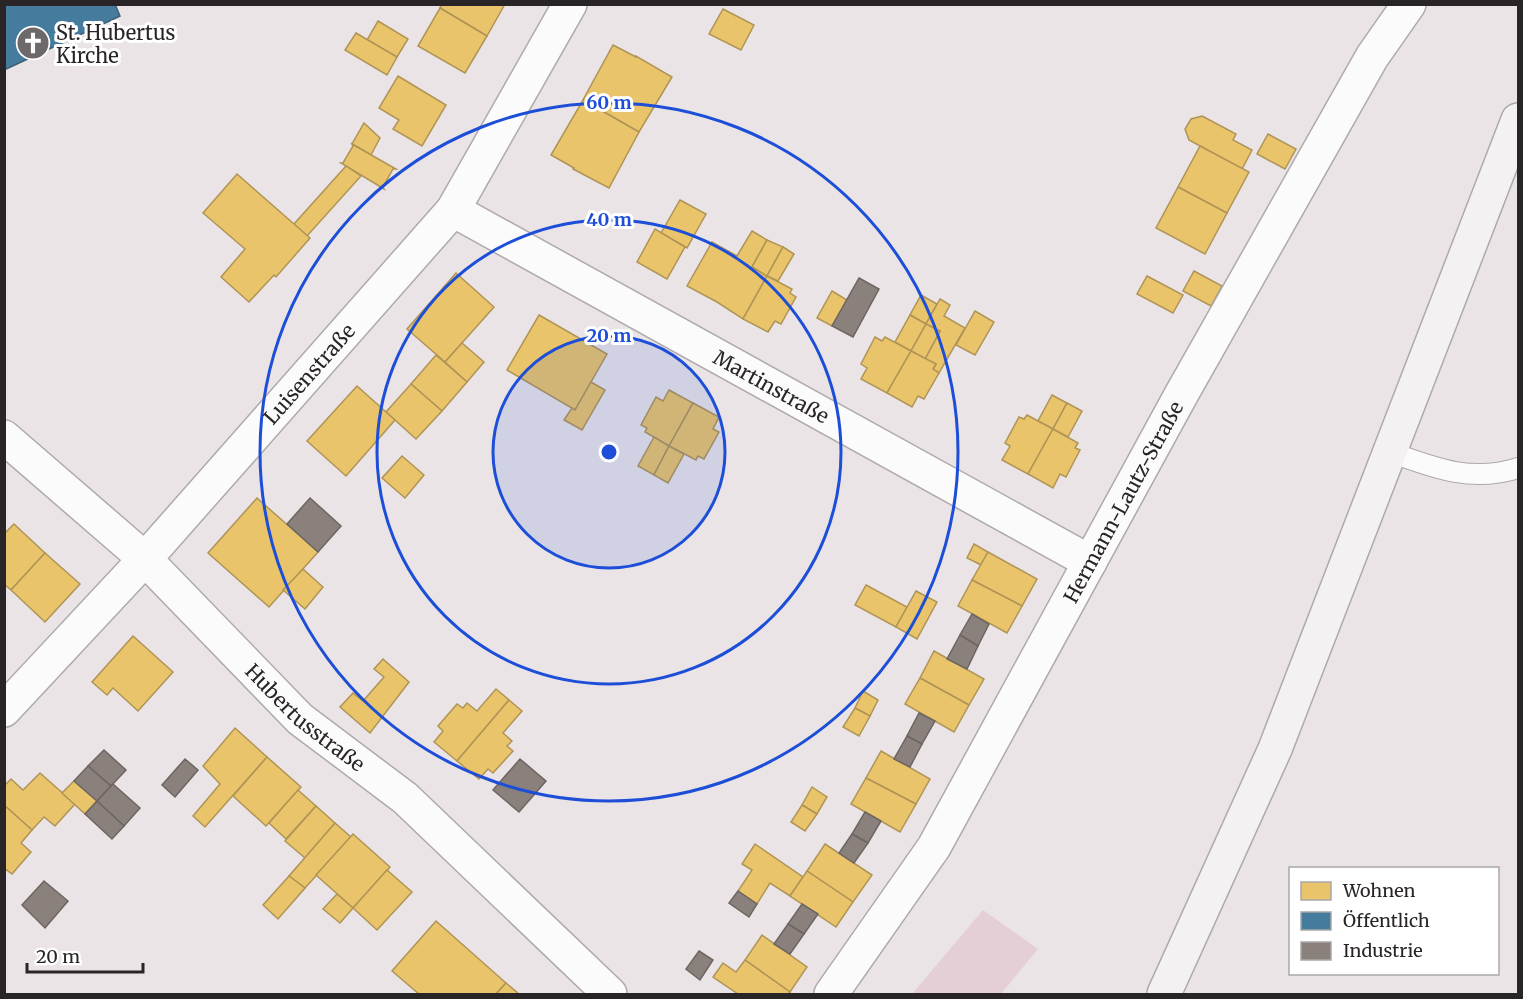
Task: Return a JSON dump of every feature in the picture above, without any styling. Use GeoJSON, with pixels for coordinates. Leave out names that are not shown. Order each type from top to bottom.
{"type":"FeatureCollection","features":[{"type":"Feature","properties":{"kind":"main road"},"geometry":{"type":"LineString","coordinates":[[1164,994],[1275,749],[1518,120]]}},
{"type":"Feature","properties":{"kind":"street","name":"Luisenstraße"},"geometry":{"type":"LineString","coordinates":[[4,710],[145,559],[453,210],[570,4]]}},
{"type":"Feature","properties":{"kind":"street","name":"Hermann-Lautz-Straße"},"geometry":{"type":"LineString","coordinates":[[831,994],[934,847],[1181,395],[1372,57],[1409,4]]}},
{"type":"Feature","properties":{"kind":"street","name":"Martinstraße"},"geometry":{"type":"LineString","coordinates":[[453,210],[1090,561]]}},
{"type":"Feature","properties":{"kind":"street","name":"Hubertusstraße"},"geometry":{"type":"LineString","coordinates":[[4,437],[145,559],[300,718],[405,798],[610,994]]}},
{"type":"Feature","properties":{"kind":"lane"},"geometry":{"type":"LineString","coordinates":[[1390,452],[1434,468],[1470,475],[1500,474],[1518,468]]}},
{"type":"Feature","properties":{"kind":"shaded area"},"geometry":{"type":"Polygon","coordinates":[[[983,910],[1038,949],[1001,994],[912,994],[983,910]]]}},
{"type":"Feature","properties":{"kind":"building: Wohnen"},"geometry":{"type":"Polygon","coordinates":[[[442,4],[505,4],[487,36],[440,8],[442,4]]]}},
{"type":"Feature","properties":{"kind":"building: Wohnen"},"geometry":{"type":"Polygon","coordinates":[[[440,8],[487,36],[465,73],[418,46],[440,8]]]}},
{"type":"Feature","properties":{"kind":"building: Wohnen"},"geometry":{"type":"Polygon","coordinates":[[[723,9],[754,25],[741,50],[709,34],[723,9]]]}},
{"type":"Feature","properties":{"kind":"building: Wohnen"},"geometry":{"type":"Polygon","coordinates":[[[378,21],[408,39],[397,57],[367,40],[378,21]]]}},
{"type":"Feature","properties":{"kind":"building: Wohnen"},"geometry":{"type":"Polygon","coordinates":[[[356,33],[397,57],[387,75],[345,50],[356,33]]]}},
{"type":"Feature","properties":{"kind":"building: Wohnen"},"geometry":{"type":"Polygon","coordinates":[[[613,45],[672,77],[639,132],[583,100],[613,45]]]}},
{"type":"Feature","properties":{"kind":"building: Wohnen"},"geometry":{"type":"Polygon","coordinates":[[[398,76],[446,105],[422,146],[393,129],[399,120],[379,108],[398,76]]]}},
{"type":"Feature","properties":{"kind":"building: Wohnen"},"geometry":{"type":"Polygon","coordinates":[[[583,100],[639,132],[609,188],[551,155],[583,100]]]}},
{"type":"Feature","properties":{"kind":"building: Wohnen"},"geometry":{"type":"Polygon","coordinates":[[[1202,116],[1236,134],[1233,140],[1252,150],[1242,169],[1189,140],[1185,129],[1191,119],[1202,116]]]}},
{"type":"Feature","properties":{"kind":"building: Wohnen"},"geometry":{"type":"Polygon","coordinates":[[[364,123],[380,138],[371,155],[352,144],[364,123]]]}},
{"type":"Feature","properties":{"kind":"building: Wohnen"},"geometry":{"type":"Polygon","coordinates":[[[1268,134],[1296,149],[1285,169],[1257,154],[1268,134]]]}},
{"type":"Feature","properties":{"kind":"building: Wohnen"},"geometry":{"type":"Polygon","coordinates":[[[352,144],[396,169],[393,169],[384,189],[341,163],[353,146],[352,144]]]}},
{"type":"Feature","properties":{"kind":"building: Wohnen"},"geometry":{"type":"Polygon","coordinates":[[[1200,146],[1249,172],[1227,213],[1178,187],[1200,146]]]}},
{"type":"Feature","properties":{"kind":"building: Wohnen"},"geometry":{"type":"Polygon","coordinates":[[[346,166],[361,176],[307,236],[294,224],[346,166]]]}},
{"type":"Feature","properties":{"kind":"building: Wohnen"},"geometry":{"type":"Polygon","coordinates":[[[237,174],[310,238],[276,277],[274,275],[249,302],[221,277],[245,249],[203,213],[237,174]]]}},
{"type":"Feature","properties":{"kind":"building: Wohnen"},"geometry":{"type":"Polygon","coordinates":[[[1178,187],[1227,213],[1205,254],[1156,228],[1178,187]]]}},
{"type":"Feature","properties":{"kind":"building: Wohnen"},"geometry":{"type":"Polygon","coordinates":[[[680,200],[706,214],[687,248],[661,233],[680,200]]]}},
{"type":"Feature","properties":{"kind":"building: Wohnen"},"geometry":{"type":"Polygon","coordinates":[[[655,229],[685,247],[667,279],[637,262],[655,229]]]}},
{"type":"Feature","properties":{"kind":"building: Wohnen"},"geometry":{"type":"Polygon","coordinates":[[[752,231],[767,240],[752,267],[767,276],[743,319],[687,286],[712,242],[737,256],[752,231]]]}},
{"type":"Feature","properties":{"kind":"building: Wohnen"},"geometry":{"type":"Polygon","coordinates":[[[767,240],[783,247],[767,276],[752,267],[767,240]]]}},
{"type":"Feature","properties":{"kind":"building: Wohnen"},"geometry":{"type":"Polygon","coordinates":[[[783,247],[794,254],[778,281],[767,276],[783,247]]]}},
{"type":"Feature","properties":{"kind":"building: Wohnen"},"geometry":{"type":"Polygon","coordinates":[[[1194,271],[1222,286],[1211,306],[1183,291],[1194,271]]]}},
{"type":"Feature","properties":{"kind":"building: Wohnen"},"geometry":{"type":"Polygon","coordinates":[[[456,273],[494,307],[445,362],[407,329],[456,273]]]}},
{"type":"Feature","properties":{"kind":"building: Wohnen"},"geometry":{"type":"Polygon","coordinates":[[[767,276],[792,289],[790,293],[796,297],[781,324],[775,321],[768,332],[743,319],[767,276]]]}},
{"type":"Feature","properties":{"kind":"building: Wohnen"},"geometry":{"type":"Polygon","coordinates":[[[1147,276],[1183,295],[1173,313],[1137,294],[1147,276]]]}},
{"type":"Feature","properties":{"kind":"building: Wohnen"},"geometry":{"type":"Polygon","coordinates":[[[832,291],[847,300],[832,326],[817,318],[832,291]]]}},
{"type":"Feature","properties":{"kind":"building: Wohnen"},"geometry":{"type":"Polygon","coordinates":[[[921,295],[937,304],[926,324],[910,315],[921,295]]]}},
{"type":"Feature","properties":{"kind":"building: Wohnen"},"geometry":{"type":"Polygon","coordinates":[[[940,299],[950,305],[944,316],[965,328],[939,373],[933,369],[936,364],[925,359],[940,331],[926,324],[940,299]]]}},
{"type":"Feature","properties":{"kind":"building: Wohnen"},"geometry":{"type":"Polygon","coordinates":[[[975,311],[994,322],[975,355],[956,345],[975,311]]]}},
{"type":"Feature","properties":{"kind":"building: Wohnen"},"geometry":{"type":"Polygon","coordinates":[[[539,315],[607,354],[575,410],[507,370],[539,315]]]}},
{"type":"Feature","properties":{"kind":"building: Wohnen"},"geometry":{"type":"Polygon","coordinates":[[[910,315],[926,324],[911,351],[895,342],[910,315]]]}},
{"type":"Feature","properties":{"kind":"building: Wohnen"},"geometry":{"type":"Polygon","coordinates":[[[926,324],[940,331],[925,359],[911,351],[926,324]]]}},
{"type":"Feature","properties":{"kind":"building: Wohnen"},"geometry":{"type":"Polygon","coordinates":[[[875,337],[882,341],[885,337],[911,351],[887,393],[861,379],[867,368],[861,364],[875,337]]]}},
{"type":"Feature","properties":{"kind":"building: Wohnen"},"geometry":{"type":"Polygon","coordinates":[[[462,343],[484,362],[467,382],[445,362],[462,343]]]}},
{"type":"Feature","properties":{"kind":"building: Wohnen"},"geometry":{"type":"Polygon","coordinates":[[[911,351],[936,364],[933,369],[939,373],[924,399],[918,396],[912,407],[887,393],[911,351]]]}},
{"type":"Feature","properties":{"kind":"building: Wohnen"},"geometry":{"type":"Polygon","coordinates":[[[436,355],[467,382],[442,411],[411,384],[436,355]]]}},
{"type":"Feature","properties":{"kind":"building: Wohnen"},"geometry":{"type":"Polygon","coordinates":[[[591,382],[605,390],[582,430],[564,420],[572,408],[575,410],[591,382]]]}},
{"type":"Feature","properties":{"kind":"building: Wohnen"},"geometry":{"type":"Polygon","coordinates":[[[411,384],[442,411],[416,439],[386,412],[411,384]]]}},
{"type":"Feature","properties":{"kind":"building: Wohnen"},"geometry":{"type":"Polygon","coordinates":[[[357,386],[395,420],[346,476],[307,441],[357,386]]]}},
{"type":"Feature","properties":{"kind":"building: Wohnen"},"geometry":{"type":"Polygon","coordinates":[[[669,390],[693,403],[669,446],[645,432],[647,428],[641,425],[656,397],[663,401],[669,390]]]}},
{"type":"Feature","properties":{"kind":"building: Wohnen"},"geometry":{"type":"Polygon","coordinates":[[[1052,395],[1067,403],[1053,429],[1038,421],[1052,395]]]}},
{"type":"Feature","properties":{"kind":"building: Wohnen"},"geometry":{"type":"Polygon","coordinates":[[[693,403],[719,417],[713,429],[719,432],[704,459],[698,456],[696,460],[669,446],[693,403]]]}},
{"type":"Feature","properties":{"kind":"building: Wohnen"},"geometry":{"type":"Polygon","coordinates":[[[1067,403],[1082,411],[1068,437],[1053,429],[1067,403]]]}},
{"type":"Feature","properties":{"kind":"building: Wohnen"},"geometry":{"type":"Polygon","coordinates":[[[1027,415],[1053,429],[1028,474],[1002,460],[1010,446],[1005,443],[1019,417],[1024,419],[1027,415]]]}},
{"type":"Feature","properties":{"kind":"building: Wohnen"},"geometry":{"type":"Polygon","coordinates":[[[1053,429],[1078,443],[1075,448],[1080,450],[1066,477],[1060,474],[1053,488],[1028,474],[1053,429]]]}},
{"type":"Feature","properties":{"kind":"building: Wohnen"},"geometry":{"type":"Polygon","coordinates":[[[654,437],[669,446],[654,475],[638,466],[654,437]]]}},
{"type":"Feature","properties":{"kind":"building: Wohnen"},"geometry":{"type":"Polygon","coordinates":[[[669,446],[684,454],[668,483],[654,475],[669,446]]]}},
{"type":"Feature","properties":{"kind":"building: Wohnen"},"geometry":{"type":"Polygon","coordinates":[[[402,456],[424,475],[405,498],[382,478],[402,456]]]}},
{"type":"Feature","properties":{"kind":"building: Wohnen"},"geometry":{"type":"Polygon","coordinates":[[[257,498],[318,552],[269,607],[208,553],[257,498]]]}},
{"type":"Feature","properties":{"kind":"building: Wohnen"},"geometry":{"type":"Polygon","coordinates":[[[14,524],[45,553],[11,590],[4,584],[4,534],[14,524]]]}},
{"type":"Feature","properties":{"kind":"building: Wohnen"},"geometry":{"type":"Polygon","coordinates":[[[974,544],[988,552],[981,565],[967,558],[974,544]]]}},
{"type":"Feature","properties":{"kind":"building: Wohnen"},"geometry":{"type":"Polygon","coordinates":[[[988,552],[1037,579],[1022,606],[972,580],[988,552]]]}},
{"type":"Feature","properties":{"kind":"building: Wohnen"},"geometry":{"type":"Polygon","coordinates":[[[45,553],[80,584],[45,622],[11,590],[45,553]]]}},
{"type":"Feature","properties":{"kind":"building: Wohnen"},"geometry":{"type":"Polygon","coordinates":[[[303,569],[323,587],[305,609],[283,590],[303,569]]]}},
{"type":"Feature","properties":{"kind":"building: Wohnen"},"geometry":{"type":"Polygon","coordinates":[[[972,580],[1022,606],[1007,633],[958,606],[972,580]]]}},
{"type":"Feature","properties":{"kind":"building: Wohnen"},"geometry":{"type":"Polygon","coordinates":[[[866,585],[907,607],[896,627],[855,605],[866,585]]]}},
{"type":"Feature","properties":{"kind":"building: Wohnen"},"geometry":{"type":"Polygon","coordinates":[[[916,591],[937,602],[917,639],[896,627],[916,591]]]}},
{"type":"Feature","properties":{"kind":"building: Wohnen"},"geometry":{"type":"Polygon","coordinates":[[[133,636],[173,672],[138,711],[113,688],[107,695],[92,682],[133,636]]]}},
{"type":"Feature","properties":{"kind":"building: Wohnen"},"geometry":{"type":"Polygon","coordinates":[[[934,651],[984,679],[969,705],[920,678],[934,651]]]}},
{"type":"Feature","properties":{"kind":"building: Wohnen"},"geometry":{"type":"Polygon","coordinates":[[[383,659],[409,682],[370,733],[340,707],[353,693],[363,701],[384,677],[374,669],[383,659]]]}},
{"type":"Feature","properties":{"kind":"building: Wohnen"},"geometry":{"type":"Polygon","coordinates":[[[920,678],[969,705],[954,732],[905,704],[920,678]]]}},
{"type":"Feature","properties":{"kind":"building: Wohnen"},"geometry":{"type":"Polygon","coordinates":[[[496,689],[509,700],[457,761],[434,742],[443,731],[438,726],[457,704],[463,708],[467,703],[477,711],[496,689]]]}},
{"type":"Feature","properties":{"kind":"building: Wohnen"},"geometry":{"type":"Polygon","coordinates":[[[863,691],[878,700],[870,716],[855,708],[863,691]]]}},
{"type":"Feature","properties":{"kind":"building: Wohnen"},"geometry":{"type":"Polygon","coordinates":[[[509,700],[522,711],[503,733],[512,741],[507,746],[513,751],[493,773],[488,769],[479,779],[457,761],[509,700]]]}},
{"type":"Feature","properties":{"kind":"building: Wohnen"},"geometry":{"type":"Polygon","coordinates":[[[855,708],[870,716],[859,736],[843,727],[855,708]]]}},
{"type":"Feature","properties":{"kind":"building: Wohnen"},"geometry":{"type":"Polygon","coordinates":[[[235,728],[267,757],[205,827],[193,816],[220,784],[203,766],[235,728]]]}},
{"type":"Feature","properties":{"kind":"building: Wohnen"},"geometry":{"type":"Polygon","coordinates":[[[881,751],[930,779],[916,804],[866,778],[881,751]]]}},
{"type":"Feature","properties":{"kind":"building: Wohnen"},"geometry":{"type":"Polygon","coordinates":[[[267,757],[301,787],[266,826],[233,796],[267,757]]]}},
{"type":"Feature","properties":{"kind":"building: Wohnen"},"geometry":{"type":"Polygon","coordinates":[[[40,773],[75,804],[55,826],[44,817],[32,830],[4,805],[4,786],[11,779],[23,790],[40,773]]]}},
{"type":"Feature","properties":{"kind":"building: Wohnen"},"geometry":{"type":"Polygon","coordinates":[[[866,778],[916,804],[900,832],[851,804],[866,778]]]}},
{"type":"Feature","properties":{"kind":"building: Wohnen"},"geometry":{"type":"Polygon","coordinates":[[[74,781],[97,801],[85,814],[62,793],[74,781]]]}},
{"type":"Feature","properties":{"kind":"building: Wohnen"},"geometry":{"type":"Polygon","coordinates":[[[812,787],[827,797],[817,814],[802,805],[812,787]]]}},
{"type":"Feature","properties":{"kind":"building: Wohnen"},"geometry":{"type":"Polygon","coordinates":[[[298,790],[316,806],[286,839],[269,823],[298,790]]]}},
{"type":"Feature","properties":{"kind":"building: Wohnen"},"geometry":{"type":"Polygon","coordinates":[[[4,805],[32,830],[21,843],[31,852],[12,874],[4,868],[4,805]]]}},
{"type":"Feature","properties":{"kind":"building: Wohnen"},"geometry":{"type":"Polygon","coordinates":[[[802,805],[817,814],[805,831],[791,822],[802,805]]]}},
{"type":"Feature","properties":{"kind":"building: Wohnen"},"geometry":{"type":"Polygon","coordinates":[[[316,806],[335,823],[305,858],[285,841],[316,806]]]}},
{"type":"Feature","properties":{"kind":"building: Wohnen"},"geometry":{"type":"Polygon","coordinates":[[[335,823],[351,837],[305,888],[289,876],[335,823]]]}},
{"type":"Feature","properties":{"kind":"building: Wohnen"},"geometry":{"type":"Polygon","coordinates":[[[353,834],[390,867],[353,908],[316,875],[353,834]]]}},
{"type":"Feature","properties":{"kind":"building: Wohnen"},"geometry":{"type":"Polygon","coordinates":[[[755,844],[803,877],[790,896],[770,883],[757,904],[738,891],[752,870],[742,864],[755,844]]]}},
{"type":"Feature","properties":{"kind":"building: Wohnen"},"geometry":{"type":"Polygon","coordinates":[[[825,844],[872,875],[853,902],[807,871],[825,844]]]}},
{"type":"Feature","properties":{"kind":"building: Wohnen"},"geometry":{"type":"Polygon","coordinates":[[[387,870],[412,892],[377,930],[353,908],[387,870]]]}},
{"type":"Feature","properties":{"kind":"building: Wohnen"},"geometry":{"type":"Polygon","coordinates":[[[807,871],[853,902],[836,927],[790,896],[807,871]]]}},
{"type":"Feature","properties":{"kind":"building: Wohnen"},"geometry":{"type":"Polygon","coordinates":[[[289,876],[305,888],[278,919],[263,905],[289,876]]]}},
{"type":"Feature","properties":{"kind":"building: Wohnen"},"geometry":{"type":"Polygon","coordinates":[[[337,894],[353,908],[340,923],[323,909],[337,894]]]}},
{"type":"Feature","properties":{"kind":"building: Wohnen"},"geometry":{"type":"Polygon","coordinates":[[[436,921],[506,983],[496,994],[419,994],[392,971],[436,921]]]}},
{"type":"Feature","properties":{"kind":"building: Wohnen"},"geometry":{"type":"Polygon","coordinates":[[[762,935],[807,967],[790,992],[745,960],[762,935]]]}},
{"type":"Feature","properties":{"kind":"building: Wohnen"},"geometry":{"type":"Polygon","coordinates":[[[745,960],[790,992],[788,994],[738,994],[713,977],[723,963],[736,972],[745,960]]]}},
{"type":"Feature","properties":{"kind":"building: Wohnen"},"geometry":{"type":"Polygon","coordinates":[[[506,983],[519,994],[496,994],[506,983]]]}},
{"type":"Feature","properties":{"kind":"building: Öffentlich","name":"St. Hubertus Kirche"},"geometry":{"type":"Polygon","coordinates":[[[4,4],[115,4],[120,16],[4,70],[4,4]]]}},
{"type":"Feature","properties":{"kind":"building: Industrie"},"geometry":{"type":"Polygon","coordinates":[[[859,278],[879,289],[853,337],[832,326],[859,278]]]}},
{"type":"Feature","properties":{"kind":"building: Industrie"},"geometry":{"type":"Polygon","coordinates":[[[310,498],[341,526],[318,552],[287,524],[310,498]]]}},
{"type":"Feature","properties":{"kind":"building: Industrie"},"geometry":{"type":"Polygon","coordinates":[[[972,614],[989,624],[978,646],[960,635],[972,614]]]}},
{"type":"Feature","properties":{"kind":"building: Industrie"},"geometry":{"type":"Polygon","coordinates":[[[960,635],[978,646],[967,669],[947,659],[960,635]]]}},
{"type":"Feature","properties":{"kind":"building: Industrie"},"geometry":{"type":"Polygon","coordinates":[[[919,713],[935,721],[922,744],[907,736],[919,713]]]}},
{"type":"Feature","properties":{"kind":"building: Industrie"},"geometry":{"type":"Polygon","coordinates":[[[907,736],[922,744],[910,767],[894,759],[907,736]]]}},
{"type":"Feature","properties":{"kind":"building: Industrie"},"geometry":{"type":"Polygon","coordinates":[[[104,750],[126,770],[111,786],[88,766],[104,750]]]}},
{"type":"Feature","properties":{"kind":"building: Industrie"},"geometry":{"type":"Polygon","coordinates":[[[185,759],[198,770],[175,797],[162,785],[185,759]]]}},
{"type":"Feature","properties":{"kind":"building: Industrie"},"geometry":{"type":"Polygon","coordinates":[[[520,759],[546,781],[519,812],[493,790],[520,759]]]}},
{"type":"Feature","properties":{"kind":"building: Industrie"},"geometry":{"type":"Polygon","coordinates":[[[88,766],[111,786],[97,801],[74,781],[88,766]]]}},
{"type":"Feature","properties":{"kind":"building: Industrie"},"geometry":{"type":"Polygon","coordinates":[[[113,784],[140,808],[124,826],[97,801],[113,784]]]}},
{"type":"Feature","properties":{"kind":"building: Industrie"},"geometry":{"type":"Polygon","coordinates":[[[97,801],[124,826],[112,839],[85,814],[97,801]]]}},
{"type":"Feature","properties":{"kind":"building: Industrie"},"geometry":{"type":"Polygon","coordinates":[[[865,812],[881,821],[868,843],[852,834],[865,812]]]}},
{"type":"Feature","properties":{"kind":"building: Industrie"},"geometry":{"type":"Polygon","coordinates":[[[852,834],[868,843],[854,863],[839,853],[852,834]]]}},
{"type":"Feature","properties":{"kind":"building: Industrie"},"geometry":{"type":"Polygon","coordinates":[[[44,881],[68,901],[45,928],[22,905],[44,881]]]}},
{"type":"Feature","properties":{"kind":"building: Industrie"},"geometry":{"type":"Polygon","coordinates":[[[738,891],[757,904],[749,917],[729,903],[738,891]]]}},
{"type":"Feature","properties":{"kind":"building: Industrie"},"geometry":{"type":"Polygon","coordinates":[[[802,904],[818,914],[804,934],[788,924],[802,904]]]}},
{"type":"Feature","properties":{"kind":"building: Industrie"},"geometry":{"type":"Polygon","coordinates":[[[788,924],[804,934],[790,954],[774,944],[788,924]]]}},
{"type":"Feature","properties":{"kind":"building: Industrie"},"geometry":{"type":"Polygon","coordinates":[[[699,951],[713,960],[700,980],[686,969],[699,951]]]}},
{"type":"Feature","properties":{"kind":"place","name":"St. Hubertus Kirche"},"geometry":{"type":"Point","coordinates":[33,43]}}]}
